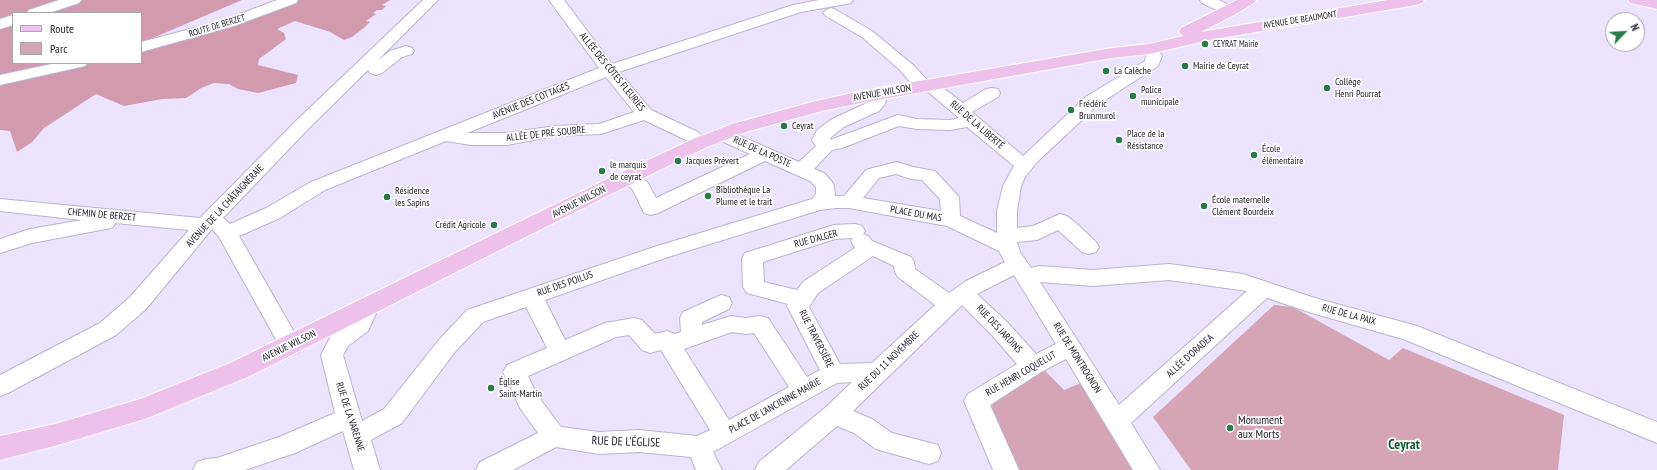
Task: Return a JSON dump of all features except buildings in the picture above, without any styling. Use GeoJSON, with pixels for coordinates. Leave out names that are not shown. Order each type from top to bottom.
{"type":"FeatureCollection","features":[{"type":"Feature","properties":{"kind":"main road"},"geometry":{"type":"LineString","coordinates":[[1185,42],[1182,36],[1184,33],[1230,11],[1248,0]]}},
{"type":"Feature","properties":{"kind":"main road","name":"AVENUE DE BEAUMONT"},"geometry":{"type":"LineString","coordinates":[[1185,42],[1209,35],[1416,0]]}},
{"type":"Feature","properties":{"kind":"main road"},"geometry":{"type":"LineString","coordinates":[[1636,0],[1657,4]]}},
{"type":"Feature","properties":{"kind":"main road","name":"AVENUE WILSON"},"geometry":{"type":"LineString","coordinates":[[0,448],[55,435],[145,408],[239,370],[291,346],[629,177],[721,134],[812,107],[876,94],[1112,53],[1149,49],[1185,42]]}},
{"type":"Feature","properties":{"kind":"street"},"geometry":{"type":"LineString","coordinates":[[37,12],[74,0]]}},
{"type":"Feature","properties":{"kind":"street","name":"ROUTE DE BERZET"},"geometry":{"type":"LineString","coordinates":[[142,47],[229,23],[291,0]]}},
{"type":"Feature","properties":{"kind":"street","name":"AVENUE DE LA CHÂTAIGNERAIE"},"geometry":{"type":"LineString","coordinates":[[0,386],[108,329],[138,303],[208,222],[339,89],[431,0]]}},
{"type":"Feature","properties":{"kind":"street","name":"ALLÉE DES CÔTES FLEURIES"},"geometry":{"type":"LineString","coordinates":[[556,0],[609,70],[645,114],[692,136],[700,143]]}},
{"type":"Feature","properties":{"kind":"street"},"geometry":{"type":"LineString","coordinates":[[781,0],[798,8]]}},
{"type":"Feature","properties":{"kind":"street","name":"AVENUE DES COTTAGES"},"geometry":{"type":"LineString","coordinates":[[227,233],[273,213],[318,186],[609,70],[798,8],[846,0]]}},
{"type":"Feature","properties":{"kind":"street"},"geometry":{"type":"LineString","coordinates":[[1207,0],[1230,11]]}},
{"type":"Feature","properties":{"kind":"street","name":"RUE DE LA LIBERTÉ"},"geometry":{"type":"LineString","coordinates":[[830,13],[867,34],[927,85],[967,116],[1017,160],[1025,164]]}},
{"type":"Feature","properties":{"kind":"street"},"geometry":{"type":"LineString","coordinates":[[0,24],[12,20]]}},
{"type":"Feature","properties":{"kind":"street"},"geometry":{"type":"LineString","coordinates":[[1015,255],[1007,211],[1012,186],[1017,175],[1025,164],[1093,100],[1152,63],[1154,56],[1149,49]]}},
{"type":"Feature","properties":{"kind":"street"},"geometry":{"type":"LineString","coordinates":[[339,89],[356,84],[396,54],[406,51]]}},
{"type":"Feature","properties":{"kind":"street"},"geometry":{"type":"LineString","coordinates":[[0,80],[74,64]]}},
{"type":"Feature","properties":{"kind":"street"},"geometry":{"type":"LineString","coordinates":[[876,94],[878,101],[872,107],[838,123],[823,134],[821,140],[826,146],[836,144],[898,120],[917,124],[950,125],[967,116],[992,93]]}},
{"type":"Feature","properties":{"kind":"street","name":"ALLÉE DE PRÉ SOUBRE"},"geometry":{"type":"LineString","coordinates":[[445,136],[471,139],[507,139],[555,131],[601,129],[645,114]]}},
{"type":"Feature","properties":{"kind":"street","name":"RUE DE LA POSTE"},"geometry":{"type":"LineString","coordinates":[[721,134],[810,174],[826,146]]}},
{"type":"Feature","properties":{"kind":"street"},"geometry":{"type":"LineString","coordinates":[[629,177],[641,187],[651,208],[766,153]]}},
{"type":"Feature","properties":{"kind":"street"},"geometry":{"type":"LineString","coordinates":[[871,248],[865,246],[855,232],[857,203],[873,174],[897,168],[911,173],[928,174],[949,197],[951,220]]}},
{"type":"Feature","properties":{"kind":"street"},"geometry":{"type":"LineString","coordinates":[[810,174],[825,186],[826,195],[819,204]]}},
{"type":"Feature","properties":{"kind":"street","name":"PLACE DU MAS"},"geometry":{"type":"LineString","coordinates":[[819,204],[836,202],[857,203],[951,220],[1015,255]]}},
{"type":"Feature","properties":{"kind":"street","name":"RUE DES POILUS"},"geometry":{"type":"LineString","coordinates":[[206,470],[217,468],[286,445],[392,416],[446,346],[475,316],[661,252],[819,204]]}},
{"type":"Feature","properties":{"kind":"street","name":"CHEMIN DE BERZET"},"geometry":{"type":"LineString","coordinates":[[0,205],[125,217],[208,222]]}},
{"type":"Feature","properties":{"kind":"street"},"geometry":{"type":"LineString","coordinates":[[0,246],[30,236],[125,217]]}},
{"type":"Feature","properties":{"kind":"street"},"geometry":{"type":"LineString","coordinates":[[208,222],[216,221],[227,233],[291,346]]}},
{"type":"Feature","properties":{"kind":"street"},"geometry":{"type":"LineString","coordinates":[[1015,255],[1037,233],[1060,221],[1072,230],[1089,248]]}},
{"type":"Feature","properties":{"kind":"street"},"geometry":{"type":"LineString","coordinates":[[761,222],[777,250]]}},
{"type":"Feature","properties":{"kind":"street","name":"RUE D'ALGER"},"geometry":{"type":"LineString","coordinates":[[777,250],[834,232],[855,232]]}},
{"type":"Feature","properties":{"kind":"street"},"geometry":{"type":"LineString","coordinates":[[803,300],[811,287],[871,248]]}},
{"type":"Feature","properties":{"kind":"street","name":"RUE DES JARDINS"},"geometry":{"type":"LineString","coordinates":[[871,248],[904,262],[905,272],[956,299],[999,328],[1033,366]]}},
{"type":"Feature","properties":{"kind":"street","name":"RUE TRAVERSIÈRE"},"geometry":{"type":"LineString","coordinates":[[777,250],[752,258],[754,287],[803,300],[798,306],[833,374]]}},
{"type":"Feature","properties":{"kind":"street","name":"RUE DE LA PAIX"},"geometry":{"type":"LineString","coordinates":[[1015,255],[1039,274],[1093,278],[1169,272],[1243,282],[1312,305],[1409,332],[1657,433]]}},
{"type":"Feature","properties":{"kind":"street","name":"RUE DU 11 NOVEMBRE"},"geometry":{"type":"LineString","coordinates":[[782,465],[956,299],[1015,255]]}},
{"type":"Feature","properties":{"kind":"street","name":"RUE DE MONTROGNON"},"geometry":{"type":"LineString","coordinates":[[1015,255],[1070,347],[1147,470]]}},
{"type":"Feature","properties":{"kind":"street","name":"ALLÉE D'ORADEA"},"geometry":{"type":"LineString","coordinates":[[1116,421],[1136,405],[1264,289]]}},
{"type":"Feature","properties":{"kind":"street"},"geometry":{"type":"LineString","coordinates":[[532,296],[560,352]]}},
{"type":"Feature","properties":{"kind":"street"},"geometry":{"type":"LineString","coordinates":[[692,338],[691,318],[721,303]]}},
{"type":"Feature","properties":{"kind":"street","name":"RUE DE LA VARENNE"},"geometry":{"type":"LineString","coordinates":[[367,470],[352,426],[332,355],[340,340],[360,325],[368,307]]}},
{"type":"Feature","properties":{"kind":"street"},"geometry":{"type":"LineString","coordinates":[[670,345],[731,324],[746,326],[760,324],[803,390]]}},
{"type":"Feature","properties":{"kind":"street"},"geometry":{"type":"LineString","coordinates":[[489,470],[554,436],[528,401],[515,372],[613,329],[634,326],[650,344],[667,340],[725,434]]}},
{"type":"Feature","properties":{"kind":"street","name":"RUE HENRI COQUELUT"},"geometry":{"type":"LineString","coordinates":[[1006,470],[976,401],[1033,366],[1070,347]]}},
{"type":"Feature","properties":{"kind":"street","name":"PLACE DE L'ANCIENNE MAIRIE"},"geometry":{"type":"LineString","coordinates":[[699,447],[833,374],[878,372]]}},
{"type":"Feature","properties":{"kind":"street"},"geometry":{"type":"LineString","coordinates":[[834,414],[863,426],[885,442],[930,453]]}},
{"type":"Feature","properties":{"kind":"street","name":"RUE DE L'ÉGLISE"},"geometry":{"type":"LineString","coordinates":[[554,436],[599,443],[639,441],[699,447]]}},
{"type":"Feature","properties":{"kind":"street"},"geometry":{"type":"LineString","coordinates":[[699,447],[709,470]]}},
{"type":"Feature","properties":{"kind":"green space"},"geometry":{"type":"Polygon","coordinates":[[[1274,305],[1293,307],[1389,360],[1403,348],[1564,415],[1558,470],[1191,470],[1153,417],[1274,305]]]}},
{"type":"Feature","properties":{"kind":"green space"},"geometry":{"type":"Polygon","coordinates":[[[1043,369],[1064,390],[1081,383],[1134,470],[1014,470],[989,410],[998,396],[1043,369]]]}},
{"type":"Feature","properties":{"kind":"shaded area"},"geometry":{"type":"Polygon","coordinates":[[[0,0],[242,0],[142,43],[142,12],[12,12],[12,64],[142,64],[142,47],[291,0],[390,0],[382,5],[386,6],[382,10],[377,10],[373,13],[376,14],[366,21],[370,22],[365,27],[352,37],[344,40],[330,32],[295,21],[277,29],[284,33],[286,39],[259,59],[258,65],[298,75],[296,83],[258,93],[238,89],[229,84],[214,83],[201,88],[186,98],[162,99],[124,106],[96,94],[44,128],[32,142],[17,152],[10,131],[0,130],[0,0]]]}},
{"type":"Feature","properties":{"kind":"place","name":"CEYRAT Mairie"},"geometry":{"type":"Point","coordinates":[1205,44]}},
{"type":"Feature","properties":{"kind":"place","name":"Mairie de Ceyrat"},"geometry":{"type":"Point","coordinates":[1185,66]}},
{"type":"Feature","properties":{"kind":"place","name":"La Calèche"},"geometry":{"type":"Point","coordinates":[1106,71]}},
{"type":"Feature","properties":{"kind":"place","name":"Collège Henri Pourrat"},"geometry":{"type":"Point","coordinates":[1327,88]}},
{"type":"Feature","properties":{"kind":"place","name":"Police municipale"},"geometry":{"type":"Point","coordinates":[1133,96]}},
{"type":"Feature","properties":{"kind":"place","name":"Frédéric Brunmurol"},"geometry":{"type":"Point","coordinates":[1071,110]}},
{"type":"Feature","properties":{"kind":"place","name":"Ceyrat"},"geometry":{"type":"Point","coordinates":[784,126]}},
{"type":"Feature","properties":{"kind":"place","name":"Place de la Résistance"},"geometry":{"type":"Point","coordinates":[1119,140]}},
{"type":"Feature","properties":{"kind":"place","name":"École élémentaire"},"geometry":{"type":"Point","coordinates":[1254,155]}},
{"type":"Feature","properties":{"kind":"place","name":"Jacques Prévert"},"geometry":{"type":"Point","coordinates":[678,161]}},
{"type":"Feature","properties":{"kind":"place","name":"le marquis de ceyrat"},"geometry":{"type":"Point","coordinates":[602,171]}},
{"type":"Feature","properties":{"kind":"place","name":"Bibliothèque La Plume et le trait"},"geometry":{"type":"Point","coordinates":[708,196]}},
{"type":"Feature","properties":{"kind":"place","name":"Résidence les Sapins"},"geometry":{"type":"Point","coordinates":[387,197]}},
{"type":"Feature","properties":{"kind":"place","name":"École maternelle Clément Bourdeix"},"geometry":{"type":"Point","coordinates":[1204,206]}},
{"type":"Feature","properties":{"kind":"place","name":"Crédit Agricole"},"geometry":{"type":"Point","coordinates":[494,225]}},
{"type":"Feature","properties":{"kind":"place","name":"Église Saint-Martin"},"geometry":{"type":"Point","coordinates":[491,388]}},
{"type":"Feature","properties":{"kind":"place","name":"Monument aux Morts"},"geometry":{"type":"Point","coordinates":[1230,428]}},
{"type":"Feature","properties":{"kind":"district","name":"Ceyrat"},"geometry":{"type":"Point","coordinates":[1404,445]}}]}
